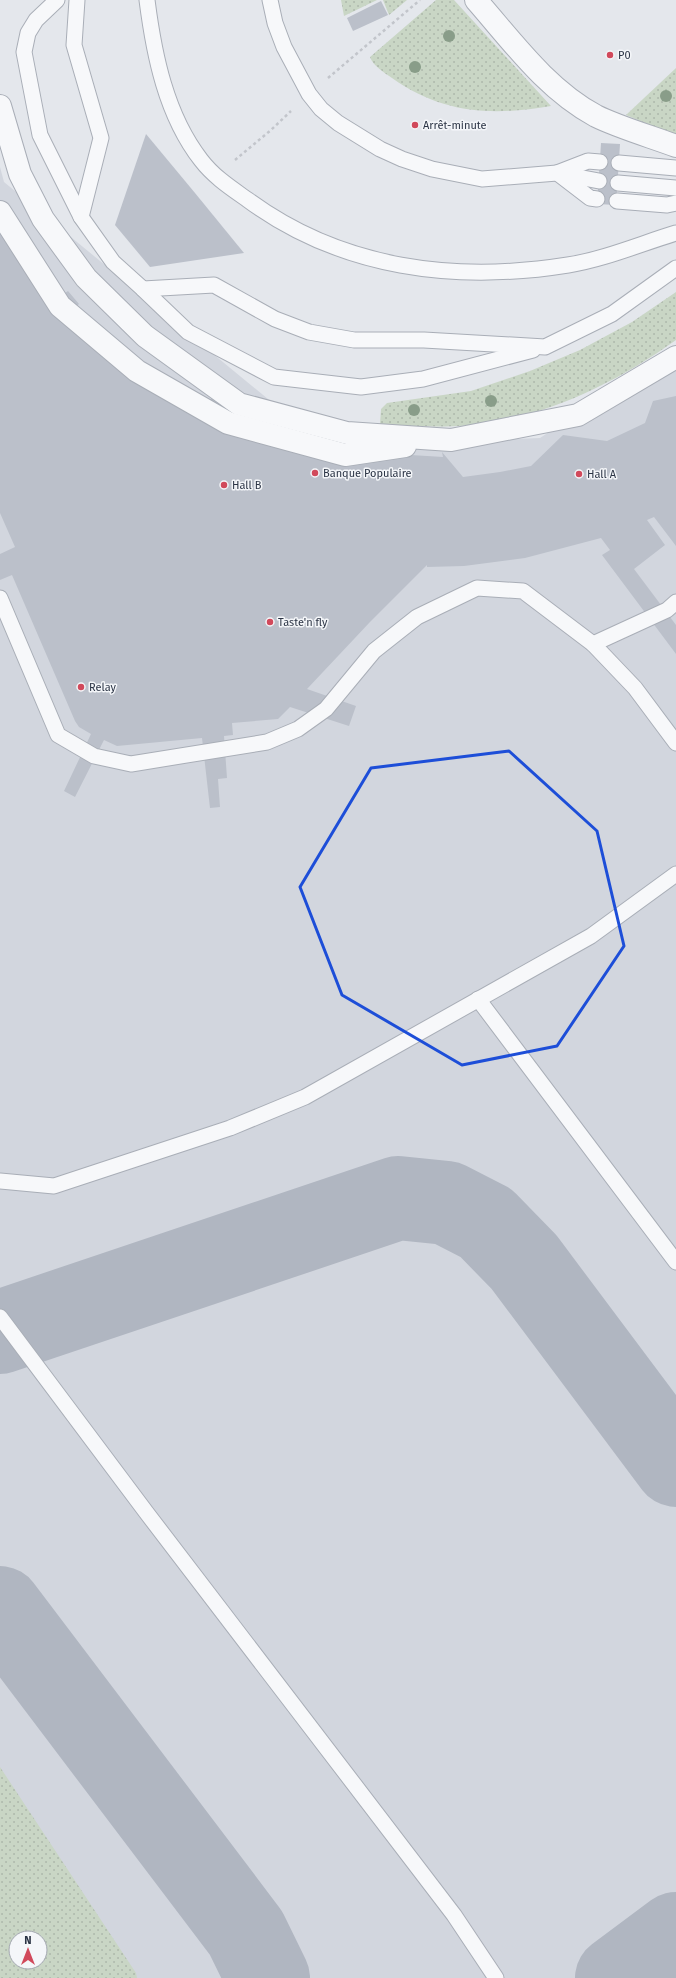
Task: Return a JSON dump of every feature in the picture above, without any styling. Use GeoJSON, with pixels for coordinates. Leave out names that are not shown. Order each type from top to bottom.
{"type":"FeatureCollection","features":[{"type":"Feature","properties":{"kind":"street"},"geometry":{"type":"LineString","coordinates":[[476,0],[548,81],[573,102],[597,116],[676,146]]}},
{"type":"Feature","properties":{"kind":"street"},"geometry":{"type":"LineString","coordinates":[[0,106],[20,174],[43,219],[86,278],[151,341],[239,404],[347,433],[451,440]]}},
{"type":"Feature","properties":{"kind":"street"},"geometry":{"type":"LineString","coordinates":[[0,212],[60,306],[137,371],[228,423],[345,454],[451,440],[578,415],[676,357]]}},
{"type":"Feature","properties":{"kind":"lane"},"geometry":{"type":"LineString","coordinates":[[57,0],[36,20],[28,33],[24,52],[40,136],[81,217],[113,262],[188,332],[274,377],[360,387],[423,379],[545,347],[612,314],[676,268]]}},
{"type":"Feature","properties":{"kind":"lane"},"geometry":{"type":"LineString","coordinates":[[77,0],[74,45],[101,138],[81,217]]}},
{"type":"Feature","properties":{"kind":"lane"},"geometry":{"type":"LineString","coordinates":[[147,0],[151,26],[166,92],[172,111],[201,160],[215,176],[265,213],[316,240],[348,253],[406,267],[444,272],[484,273],[568,265],[602,257],[676,233]]}},
{"type":"Feature","properties":{"kind":"lane"},"geometry":{"type":"LineString","coordinates":[[270,0],[275,23],[284,48],[309,94],[321,109],[338,123],[380,149],[402,159],[432,169],[482,179],[557,173],[599,181]]}},
{"type":"Feature","properties":{"kind":"lane"},"geometry":{"type":"LineString","coordinates":[[557,173],[588,161],[600,162]]}},
{"type":"Feature","properties":{"kind":"lane"},"geometry":{"type":"LineString","coordinates":[[619,164],[676,168]]}},
{"type":"Feature","properties":{"kind":"lane"},"geometry":{"type":"LineString","coordinates":[[557,173],[590,198],[598,199]]}},
{"type":"Feature","properties":{"kind":"lane"},"geometry":{"type":"LineString","coordinates":[[618,183],[676,188]]}},
{"type":"Feature","properties":{"kind":"lane"},"geometry":{"type":"LineString","coordinates":[[617,201],[668,205],[676,202]]}},
{"type":"Feature","properties":{"kind":"lane"},"geometry":{"type":"LineString","coordinates":[[143,289],[214,285],[275,319],[309,332],[354,340],[424,340],[545,347]]}},
{"type":"Feature","properties":{"kind":"lane"},"geometry":{"type":"LineString","coordinates":[[0,598],[58,735],[94,756],[131,764],[267,742],[298,730],[326,709],[374,651],[417,617],[477,588],[523,591],[593,644],[636,688],[676,743]]}},
{"type":"Feature","properties":{"kind":"lane"},"geometry":{"type":"LineString","coordinates":[[593,644],[668,610],[676,602]]}},
{"type":"Feature","properties":{"kind":"lane"},"geometry":{"type":"LineString","coordinates":[[0,1181],[54,1186],[230,1128],[305,1097],[591,936],[676,874]]}},
{"type":"Feature","properties":{"kind":"lane"},"geometry":{"type":"LineString","coordinates":[[478,999],[676,1262]]}},
{"type":"Feature","properties":{"kind":"lane"},"geometry":{"type":"LineString","coordinates":[[0,1316],[146,1512],[454,1915],[496,1978]]}},
{"type":"Feature","properties":{"kind":"highlighted area"},"geometry":{"type":"Polygon","coordinates":[[[509,751],[597,831],[624,946],[557,1046],[462,1065],[342,995],[300,887],[371,768],[509,751]]]}},
{"type":"Feature","properties":{"kind":"shaded area"},"geometry":{"type":"Polygon","coordinates":[[[0,167],[4,182],[325,446],[540,438],[676,348],[676,1978],[0,1978],[0,167]]]}},
{"type":"Feature","properties":{"kind":"green space"},"geometry":{"type":"Polygon","coordinates":[[[341,0],[377,0],[344,16],[341,0]]]}},
{"type":"Feature","properties":{"kind":"green space"},"geometry":{"type":"Polygon","coordinates":[[[383,0],[407,0],[389,15],[383,0]]]}},
{"type":"Feature","properties":{"kind":"green space"},"geometry":{"type":"Polygon","coordinates":[[[436,0],[454,0],[551,106],[508,111],[488,111],[449,105],[430,99],[411,90],[376,66],[370,57],[436,0]]]}},
{"type":"Feature","properties":{"kind":"green space"},"geometry":{"type":"Polygon","coordinates":[[[676,68],[676,136],[626,115],[676,68]]]}},
{"type":"Feature","properties":{"kind":"green space"},"geometry":{"type":"Polygon","coordinates":[[[676,292],[676,340],[628,371],[579,396],[526,415],[471,425],[436,427],[380,424],[381,409],[387,403],[471,391],[530,371],[580,350],[632,322],[676,292]]]}},
{"type":"Feature","properties":{"kind":"green space"},"geometry":{"type":"Polygon","coordinates":[[[0,1767],[136,1973],[137,1978],[0,1978],[0,1767]]]}},
{"type":"Feature","properties":{"kind":"building"},"geometry":{"type":"Polygon","coordinates":[[[381,1],[388,15],[353,31],[347,18],[381,1]]]}},
{"type":"Feature","properties":{"kind":"building"},"geometry":{"type":"Polygon","coordinates":[[[146,134],[244,253],[150,267],[115,225],[146,134]]]}},
{"type":"Feature","properties":{"kind":"building"},"geometry":{"type":"Polygon","coordinates":[[[601,143],[620,144],[616,205],[597,204],[601,143]]]}},
{"type":"Feature","properties":{"kind":"building","name":"Hall B"},"geometry":{"type":"Polygon","coordinates":[[[0,201],[24,243],[62,295],[68,291],[79,304],[74,308],[111,343],[204,399],[221,399],[379,453],[443,457],[442,452],[463,477],[500,472],[531,466],[563,435],[607,441],[645,423],[653,401],[676,396],[676,546],[654,517],[647,520],[665,545],[634,569],[676,625],[676,654],[602,555],[610,550],[601,538],[525,558],[464,566],[427,567],[427,565],[370,622],[307,689],[356,706],[349,726],[290,707],[278,719],[232,723],[233,735],[224,736],[227,778],[218,779],[220,807],[210,808],[202,738],[117,746],[104,740],[75,797],[64,791],[91,734],[79,727],[75,721],[12,575],[0,580],[0,554],[15,547],[0,513],[0,201]]]}},
{"type":"Feature","properties":{"kind":"taxiway"},"geometry":{"type":"LineString","coordinates":[[0,1332],[398,1198],[447,1203],[486,1223],[524,1262],[676,1465]]}},
{"type":"Feature","properties":{"kind":"taxiway"},"geometry":{"type":"LineString","coordinates":[[0,1608],[246,1933],[268,1978]]}},
{"type":"Feature","properties":{"kind":"taxiway"},"geometry":{"type":"LineString","coordinates":[[617,1978],[676,1934]]}},
{"type":"Feature","properties":{"kind":"place","name":"P0"},"geometry":{"type":"Point","coordinates":[610,55]}},
{"type":"Feature","properties":{"kind":"place","name":"Arrêt-minute"},"geometry":{"type":"Point","coordinates":[415,125]}},
{"type":"Feature","properties":{"kind":"place","name":"Banque Populaire"},"geometry":{"type":"Point","coordinates":[315,473]}},
{"type":"Feature","properties":{"kind":"place","name":"Hall A"},"geometry":{"type":"Point","coordinates":[579,474]}},
{"type":"Feature","properties":{"kind":"place","name":"Hall B"},"geometry":{"type":"Point","coordinates":[224,485]}},
{"type":"Feature","properties":{"kind":"place","name":"Taste'n fly"},"geometry":{"type":"Point","coordinates":[270,622]}},
{"type":"Feature","properties":{"kind":"place","name":"Relay"},"geometry":{"type":"Point","coordinates":[81,687]}}]}
